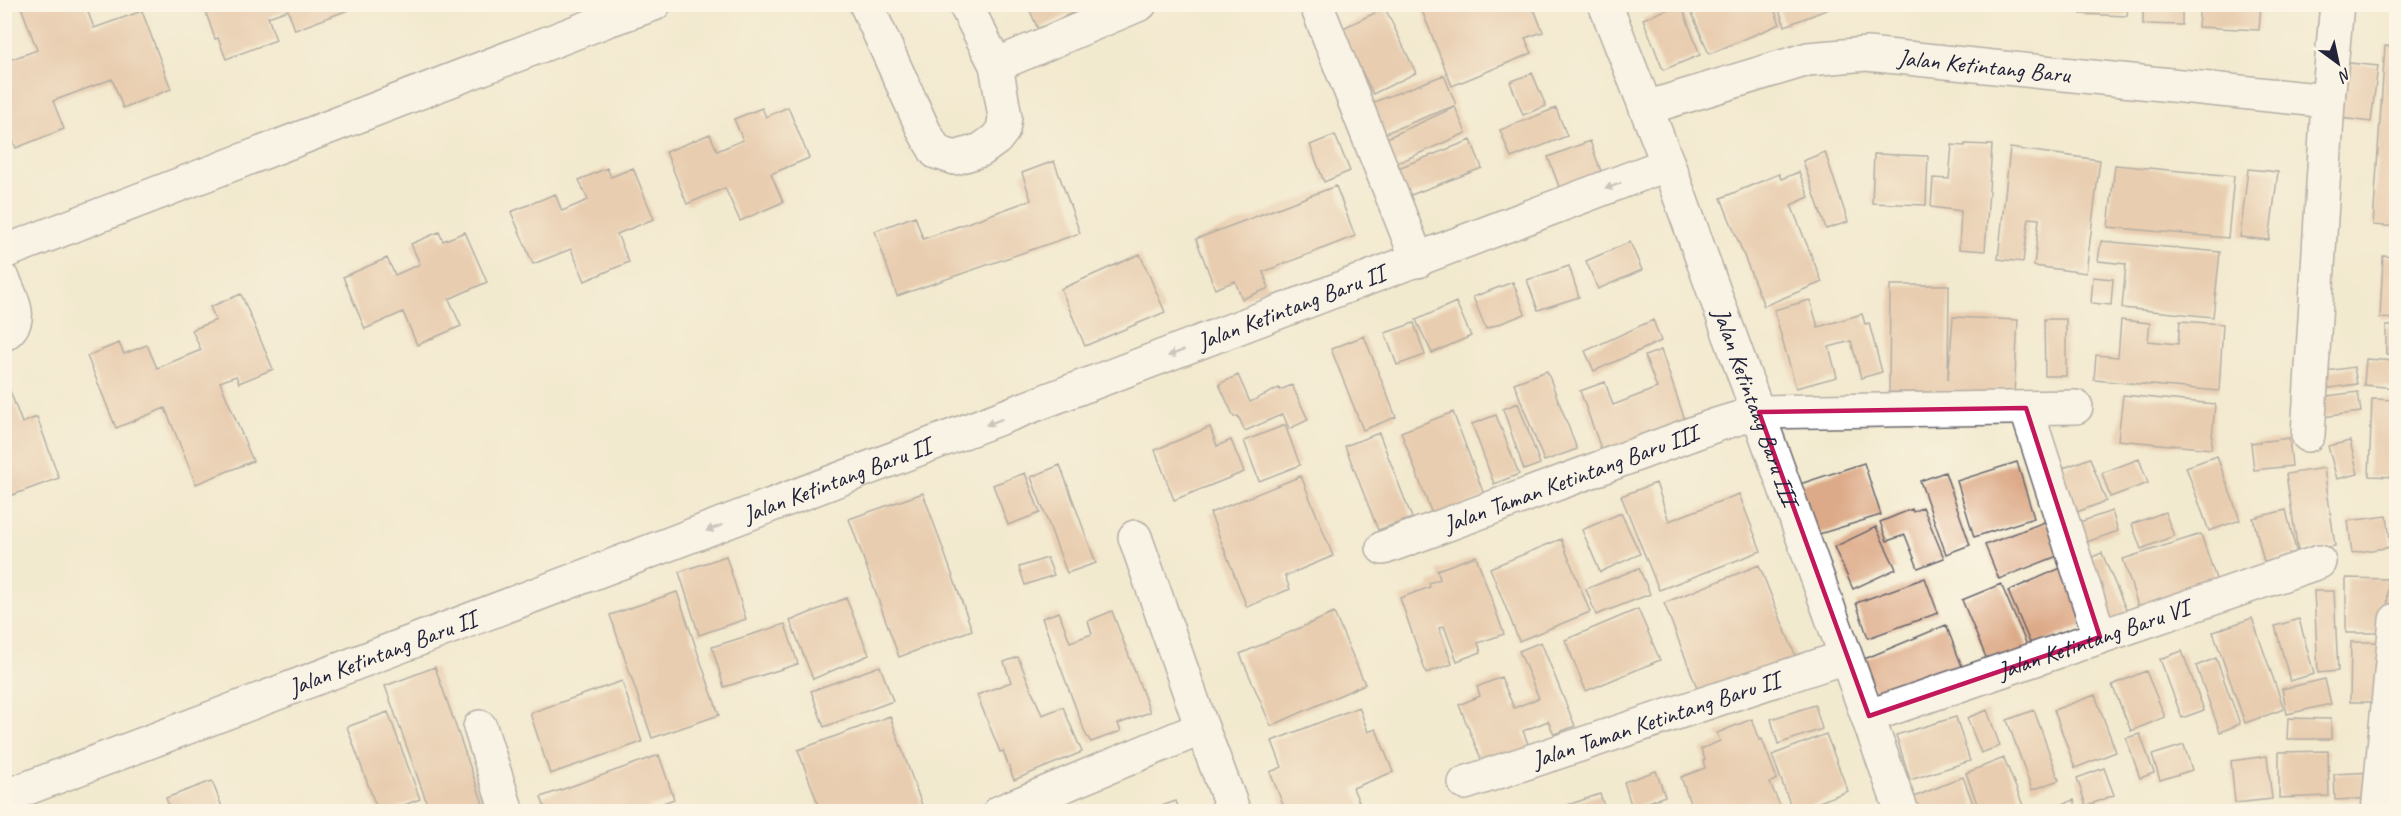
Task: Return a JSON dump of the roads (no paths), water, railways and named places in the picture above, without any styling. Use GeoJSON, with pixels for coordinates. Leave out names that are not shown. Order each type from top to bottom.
{"type":"FeatureCollection","features":[{"type":"Feature","properties":{"kind":"street"},"geometry":{"type":"LineString","coordinates":[[4,252],[602,13],[654,4]]}},
{"type":"Feature","properties":{"kind":"street"},"geometry":{"type":"LineString","coordinates":[[866,4],[924,131],[936,152],[955,158],[981,150],[996,139],[1003,130],[1005,117],[996,65],[965,4]]}},
{"type":"Feature","properties":{"kind":"street"},"geometry":{"type":"LineString","coordinates":[[996,65],[1140,4]]}},
{"type":"Feature","properties":{"kind":"street"},"geometry":{"type":"LineString","coordinates":[[1316,4],[1418,261]]}},
{"type":"Feature","properties":{"kind":"street","name":"Jalan Ketintang Baru III"},"geometry":{"type":"LineString","coordinates":[[1605,4],[1668,165],[1759,412],[1902,812]]}},
{"type":"Feature","properties":{"kind":"street"},"geometry":{"type":"LineString","coordinates":[[2308,435],[2328,101],[2337,4]]}},
{"type":"Feature","properties":{"kind":"street","name":"Jalan Ketintang Baru"},"geometry":{"type":"LineString","coordinates":[[1646,108],[1809,59],[1867,54],[2328,101]]}},
{"type":"Feature","properties":{"kind":"street","name":"Jalan Ketintang Baru II"},"geometry":{"type":"LineString","coordinates":[[4,797],[1668,165]]}},
{"type":"Feature","properties":{"kind":"street"},"geometry":{"type":"LineString","coordinates":[[4,281],[17,314],[13,328],[4,334]]}},
{"type":"Feature","properties":{"kind":"street"},"geometry":{"type":"LineString","coordinates":[[1759,412],[2076,407]]}},
{"type":"Feature","properties":{"kind":"street"},"geometry":{"type":"LineString","coordinates":[[2026,408],[2100,638]]}},
{"type":"Feature","properties":{"kind":"street","name":"Jalan Taman Ketintang Baru III"},"geometry":{"type":"LineString","coordinates":[[1383,548],[1716,425],[1759,412]]}},
{"type":"Feature","properties":{"kind":"street"},"geometry":{"type":"LineString","coordinates":[[1135,537],[1234,812]]}},
{"type":"Feature","properties":{"kind":"street","name":"Jalan Ketintang Baru VI"},"geometry":{"type":"LineString","coordinates":[[1869,716],[2319,562]]}},
{"type":"Feature","properties":{"kind":"street"},"geometry":{"type":"LineString","coordinates":[[2378,812],[2397,620]]}},
{"type":"Feature","properties":{"kind":"street","name":"Jalan Taman Ketintang Baru II"},"geometry":{"type":"LineString","coordinates":[[1465,783],[1845,657]]}},
{"type":"Feature","properties":{"kind":"street"},"geometry":{"type":"LineString","coordinates":[[480,727],[507,812]]}},
{"type":"Feature","properties":{"kind":"street"},"geometry":{"type":"LineString","coordinates":[[1000,812],[1202,728]]}}]}
